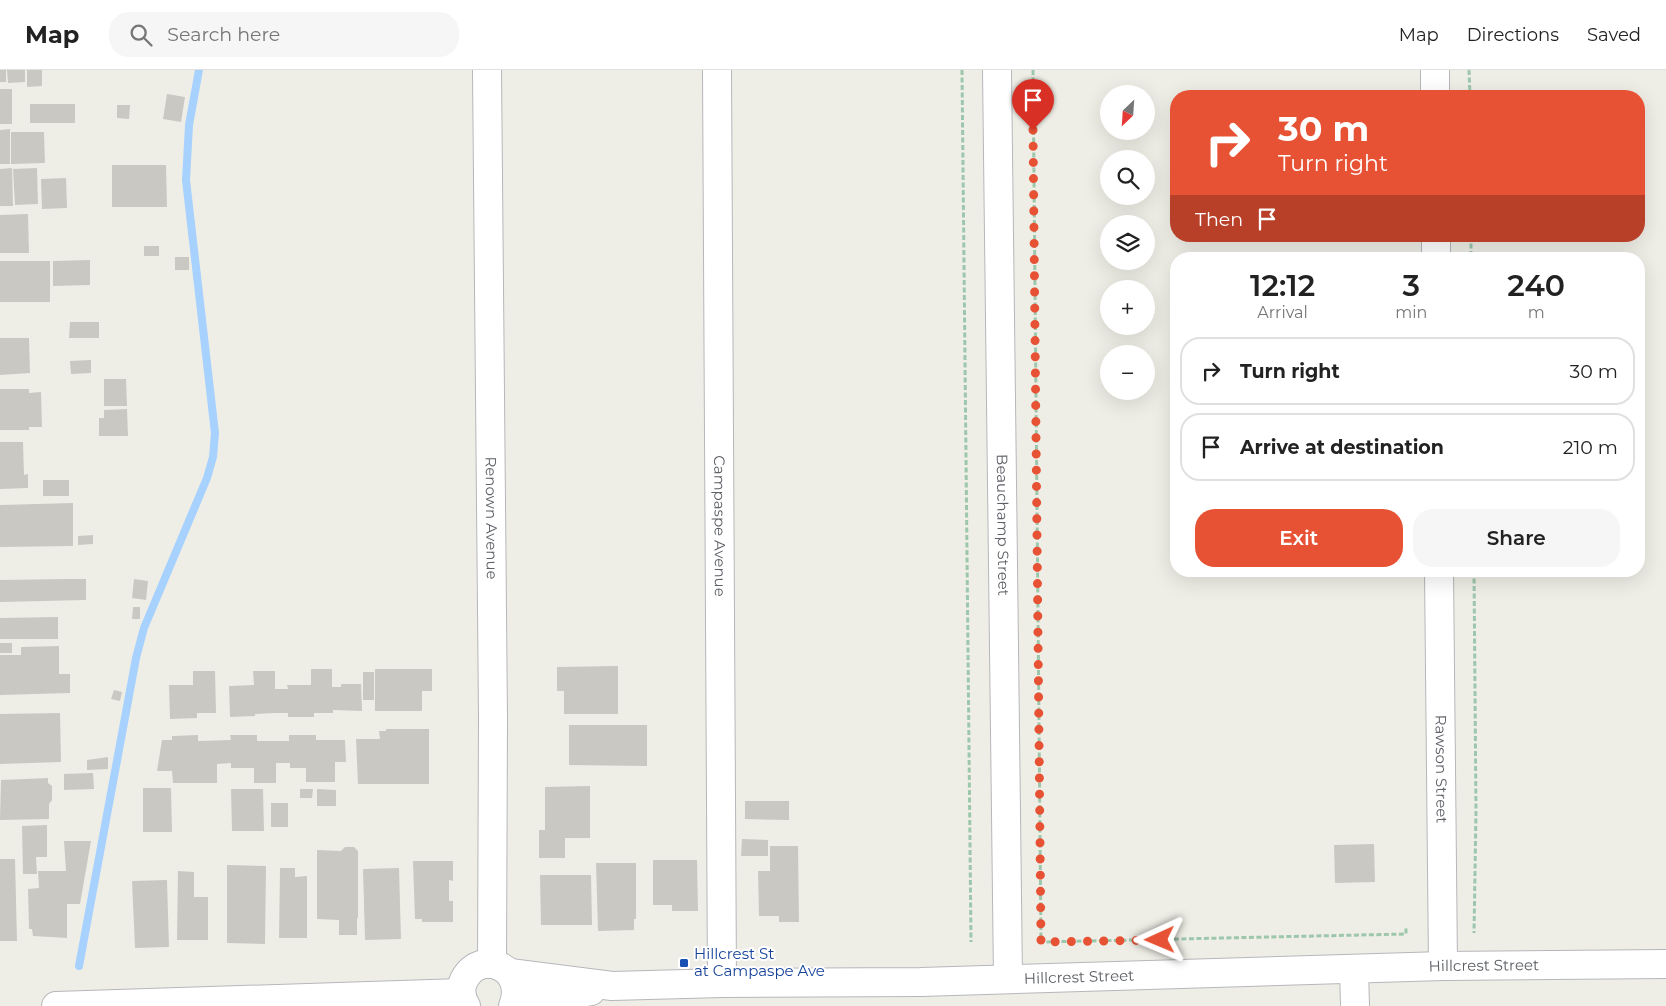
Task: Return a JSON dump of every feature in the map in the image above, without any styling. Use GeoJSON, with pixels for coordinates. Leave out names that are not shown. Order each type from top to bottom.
{"type":"FeatureCollection","features":[{"type":"Feature","properties":{"kind":"street","name":"Renown Avenue"},"geometry":{"type":"LineString","coordinates":[[487,70],[492,672],[501,969],[515,981],[517,990],[515,1006]]}},
{"type":"Feature","properties":{"kind":"street","name":"Campaspe Avenue"},"geometry":{"type":"LineString","coordinates":[[717,70],[722,983]]}},
{"type":"Feature","properties":{"kind":"street","name":"Beauchamp Street"},"geometry":{"type":"LineString","coordinates":[[997,70],[1008,980]]}},
{"type":"Feature","properties":{"kind":"street"},"geometry":{"type":"LineString","coordinates":[[1434,70],[1435,90]]}},
{"type":"Feature","properties":{"kind":"street","name":"Rawson Street"},"geometry":{"type":"LineString","coordinates":[[1439,577],[1443,966]]}},
{"type":"Feature","properties":{"kind":"street"},"geometry":{"type":"LineString","coordinates":[[56,1006],[463,999],[462,983],[467,974],[474,968],[483,964],[501,969]]}},
{"type":"Feature","properties":{"kind":"street","name":"Hillcrest Street"},"geometry":{"type":"LineString","coordinates":[[515,1006],[612,986],[722,983],[921,994],[1008,980],[1443,966],[1666,964]]}},
{"type":"Feature","properties":{"kind":"street","name":"Hillcrest Street"},"geometry":{"type":"LineString","coordinates":[[501,969],[612,986]]}},
{"type":"Feature","properties":{"kind":"street"},"geometry":{"type":"LineString","coordinates":[[1354,969],[1355,1006]]}},
{"type":"Feature","properties":{"kind":"path"},"geometry":{"type":"LineString","coordinates":[[962,70],[971,942]]}},
{"type":"Feature","properties":{"kind":"path"},"geometry":{"type":"LineString","coordinates":[[1033,70],[1041,942],[1406,934],[1406,926]]}},
{"type":"Feature","properties":{"kind":"path"},"geometry":{"type":"LineString","coordinates":[[1469,70],[1470,90]]}},
{"type":"Feature","properties":{"kind":"path"},"geometry":{"type":"LineString","coordinates":[[1474,577],[1476,801],[1474,933]]}},
{"type":"Feature","properties":{"kind":"building"},"geometry":{"type":"Polygon","coordinates":[[[0,70],[6,70],[6,82],[0,82],[0,70]]]}},
{"type":"Feature","properties":{"kind":"building"},"geometry":{"type":"Polygon","coordinates":[[[7,70],[25,70],[25,82],[8,83],[7,70]]]}},
{"type":"Feature","properties":{"kind":"building"},"geometry":{"type":"Polygon","coordinates":[[[27,70],[42,70],[42,86],[27,87],[27,70]]]}},
{"type":"Feature","properties":{"kind":"building"},"geometry":{"type":"Polygon","coordinates":[[[0,89],[12,89],[12,124],[0,124],[0,89]]]}},
{"type":"Feature","properties":{"kind":"building"},"geometry":{"type":"Polygon","coordinates":[[[167,94],[185,97],[181,122],[163,119],[167,94]]]}},
{"type":"Feature","properties":{"kind":"building"},"geometry":{"type":"Polygon","coordinates":[[[30,104],[75,104],[75,123],[30,123],[30,104]]]}},
{"type":"Feature","properties":{"kind":"building"},"geometry":{"type":"Polygon","coordinates":[[[117,105],[130,105],[129,119],[117,118],[117,105]]]}},
{"type":"Feature","properties":{"kind":"building"},"geometry":{"type":"Polygon","coordinates":[[[10,129],[10,164],[0,164],[0,130],[10,129]]]}},
{"type":"Feature","properties":{"kind":"building"},"geometry":{"type":"Polygon","coordinates":[[[11,132],[44,132],[45,163],[11,164],[11,132]]]}},
{"type":"Feature","properties":{"kind":"building"},"geometry":{"type":"Polygon","coordinates":[[[112,165],[166,165],[167,207],[112,207],[112,165]]]}},
{"type":"Feature","properties":{"kind":"building"},"geometry":{"type":"Polygon","coordinates":[[[12,168],[13,206],[0,206],[0,169],[12,168]]]}},
{"type":"Feature","properties":{"kind":"building"},"geometry":{"type":"Polygon","coordinates":[[[37,168],[38,204],[15,205],[13,169],[37,168]]]}},
{"type":"Feature","properties":{"kind":"building"},"geometry":{"type":"Polygon","coordinates":[[[66,178],[67,208],[42,209],[41,179],[66,178]]]}},
{"type":"Feature","properties":{"kind":"building"},"geometry":{"type":"Polygon","coordinates":[[[28,214],[29,253],[0,253],[0,215],[28,214]]]}},
{"type":"Feature","properties":{"kind":"building"},"geometry":{"type":"Polygon","coordinates":[[[144,246],[159,246],[159,256],[144,256],[144,246]]]}},
{"type":"Feature","properties":{"kind":"building"},"geometry":{"type":"Polygon","coordinates":[[[175,257],[189,257],[189,270],[175,270],[175,257]]]}},
{"type":"Feature","properties":{"kind":"building"},"geometry":{"type":"Polygon","coordinates":[[[90,260],[90,285],[53,286],[53,261],[90,260]]]}},
{"type":"Feature","properties":{"kind":"building"},"geometry":{"type":"Polygon","coordinates":[[[0,261],[50,261],[50,302],[0,302],[0,261]]]}},
{"type":"Feature","properties":{"kind":"building"},"geometry":{"type":"Polygon","coordinates":[[[70,322],[99,322],[99,338],[69,338],[70,322]]]}},
{"type":"Feature","properties":{"kind":"building"},"geometry":{"type":"Polygon","coordinates":[[[0,338],[29,338],[30,373],[0,375],[0,338]]]}},
{"type":"Feature","properties":{"kind":"building"},"geometry":{"type":"Polygon","coordinates":[[[91,360],[91,373],[71,374],[70,361],[91,360]]]}},
{"type":"Feature","properties":{"kind":"building"},"geometry":{"type":"Polygon","coordinates":[[[104,379],[126,379],[127,406],[104,406],[104,379]]]}},
{"type":"Feature","properties":{"kind":"building"},"geometry":{"type":"Polygon","coordinates":[[[0,389],[29,389],[29,393],[41,392],[42,427],[29,427],[29,430],[0,430],[0,389]]]}},
{"type":"Feature","properties":{"kind":"building"},"geometry":{"type":"Polygon","coordinates":[[[127,409],[128,436],[99,436],[99,418],[104,418],[104,410],[127,409]]]}},
{"type":"Feature","properties":{"kind":"building"},"geometry":{"type":"Polygon","coordinates":[[[0,442],[23,442],[24,475],[28,474],[28,488],[0,489],[0,442]]]}},
{"type":"Feature","properties":{"kind":"building"},"geometry":{"type":"Polygon","coordinates":[[[43,480],[69,480],[69,496],[43,496],[43,480]]]}},
{"type":"Feature","properties":{"kind":"building"},"geometry":{"type":"Polygon","coordinates":[[[73,503],[73,546],[0,547],[0,505],[73,503]]]}},
{"type":"Feature","properties":{"kind":"building"},"geometry":{"type":"Polygon","coordinates":[[[93,535],[93,544],[78,545],[78,536],[93,535]]]}},
{"type":"Feature","properties":{"kind":"building"},"geometry":{"type":"Polygon","coordinates":[[[86,579],[86,600],[0,602],[0,580],[86,579]]]}},
{"type":"Feature","properties":{"kind":"building"},"geometry":{"type":"Polygon","coordinates":[[[134,579],[148,581],[146,600],[132,598],[134,579]]]}},
{"type":"Feature","properties":{"kind":"building"},"geometry":{"type":"Polygon","coordinates":[[[133,607],[140,607],[140,619],[132,619],[133,607]]]}},
{"type":"Feature","properties":{"kind":"building"},"geometry":{"type":"Polygon","coordinates":[[[58,617],[58,639],[0,639],[0,618],[58,617]]]}},
{"type":"Feature","properties":{"kind":"building"},"geometry":{"type":"Polygon","coordinates":[[[0,643],[12,643],[12,653],[0,653],[0,643]]]}},
{"type":"Feature","properties":{"kind":"building"},"geometry":{"type":"Polygon","coordinates":[[[59,646],[59,674],[70,674],[70,693],[0,695],[0,655],[21,655],[21,647],[59,646]]]}},
{"type":"Feature","properties":{"kind":"building"},"geometry":{"type":"Polygon","coordinates":[[[618,666],[618,714],[564,714],[564,691],[557,691],[557,667],[618,666]]]}},
{"type":"Feature","properties":{"kind":"building"},"geometry":{"type":"Polygon","coordinates":[[[311,669],[332,669],[332,687],[341,687],[341,684],[361,684],[362,711],[333,710],[333,713],[314,713],[314,717],[288,717],[288,713],[275,713],[230,717],[229,686],[254,685],[253,671],[275,671],[275,689],[288,689],[287,685],[311,685],[311,669]]]}},
{"type":"Feature","properties":{"kind":"building"},"geometry":{"type":"Polygon","coordinates":[[[375,669],[432,669],[432,691],[422,691],[422,711],[375,711],[375,669]]]}},
{"type":"Feature","properties":{"kind":"building"},"geometry":{"type":"Polygon","coordinates":[[[193,671],[215,671],[216,713],[197,713],[197,718],[170,719],[169,685],[193,685],[193,671]]]}},
{"type":"Feature","properties":{"kind":"building"},"geometry":{"type":"Polygon","coordinates":[[[363,672],[374,672],[374,700],[363,700],[363,672]]]}},
{"type":"Feature","properties":{"kind":"building"},"geometry":{"type":"Polygon","coordinates":[[[114,690],[122,692],[120,701],[111,699],[114,690]]]}},
{"type":"Feature","properties":{"kind":"building"},"geometry":{"type":"Polygon","coordinates":[[[60,713],[61,762],[0,764],[0,714],[60,713]]]}},
{"type":"Feature","properties":{"kind":"building"},"geometry":{"type":"Polygon","coordinates":[[[569,725],[647,725],[647,766],[569,765],[569,725]]]}},
{"type":"Feature","properties":{"kind":"building"},"geometry":{"type":"Polygon","coordinates":[[[386,729],[429,729],[429,784],[358,784],[356,739],[380,739],[379,731],[386,731],[386,729]]]}},
{"type":"Feature","properties":{"kind":"building"},"geometry":{"type":"Polygon","coordinates":[[[198,735],[198,741],[231,740],[230,735],[257,735],[257,741],[289,741],[289,735],[316,735],[316,740],[345,740],[346,762],[335,762],[335,782],[306,782],[306,768],[290,768],[290,763],[276,763],[276,783],[254,783],[254,768],[231,768],[231,763],[217,764],[217,783],[173,783],[172,771],[157,771],[162,740],[172,740],[172,736],[198,735]]]}},
{"type":"Feature","properties":{"kind":"building"},"geometry":{"type":"Polygon","coordinates":[[[108,757],[108,769],[87,770],[87,760],[108,757]]]}},
{"type":"Feature","properties":{"kind":"building"},"geometry":{"type":"Polygon","coordinates":[[[93,773],[94,789],[64,790],[64,774],[93,773]]]}},
{"type":"Feature","properties":{"kind":"building"},"geometry":{"type":"Polygon","coordinates":[[[48,778],[48,783],[52,786],[49,819],[0,820],[1,780],[48,778]]]}},
{"type":"Feature","properties":{"kind":"building"},"geometry":{"type":"Polygon","coordinates":[[[590,786],[590,838],[565,838],[565,858],[539,858],[539,830],[545,830],[545,787],[590,786]]]}},
{"type":"Feature","properties":{"kind":"building"},"geometry":{"type":"Polygon","coordinates":[[[143,788],[171,788],[172,832],[143,832],[143,788]]]}},
{"type":"Feature","properties":{"kind":"building"},"geometry":{"type":"Polygon","coordinates":[[[231,789],[263,789],[264,831],[232,831],[231,789]]]}},
{"type":"Feature","properties":{"kind":"building"},"geometry":{"type":"Polygon","coordinates":[[[300,789],[313,789],[312,798],[300,798],[300,789]]]}},
{"type":"Feature","properties":{"kind":"building"},"geometry":{"type":"Polygon","coordinates":[[[317,789],[336,790],[336,806],[317,806],[317,789]]]}},
{"type":"Feature","properties":{"kind":"building"},"geometry":{"type":"Polygon","coordinates":[[[745,801],[789,801],[789,820],[745,819],[745,801]]]}},
{"type":"Feature","properties":{"kind":"building"},"geometry":{"type":"Polygon","coordinates":[[[271,803],[288,803],[288,827],[271,827],[271,803]]]}},
{"type":"Feature","properties":{"kind":"building"},"geometry":{"type":"Polygon","coordinates":[[[47,825],[47,857],[36,857],[37,874],[23,874],[22,826],[47,825]]]}},
{"type":"Feature","properties":{"kind":"building"},"geometry":{"type":"Polygon","coordinates":[[[742,839],[768,840],[768,856],[741,856],[742,839]]]}},
{"type":"Feature","properties":{"kind":"building"},"geometry":{"type":"Polygon","coordinates":[[[64,841],[91,841],[80,904],[67,904],[67,938],[33,936],[32,929],[29,929],[28,889],[39,888],[38,871],[66,871],[64,841]]]}},
{"type":"Feature","properties":{"kind":"building"},"geometry":{"type":"Polygon","coordinates":[[[1374,844],[1375,882],[1335,883],[1334,845],[1374,844]]]}},
{"type":"Feature","properties":{"kind":"building"},"geometry":{"type":"Polygon","coordinates":[[[770,846],[798,846],[799,922],[779,922],[779,916],[759,916],[758,871],[770,871],[770,846]]]}},
{"type":"Feature","properties":{"kind":"building"},"geometry":{"type":"Polygon","coordinates":[[[345,847],[354,847],[358,851],[357,935],[339,935],[339,920],[317,919],[317,850],[341,851],[345,847]]]}},
{"type":"Feature","properties":{"kind":"building"},"geometry":{"type":"Polygon","coordinates":[[[0,859],[15,859],[17,941],[0,941],[0,859]]]}},
{"type":"Feature","properties":{"kind":"building"},"geometry":{"type":"Polygon","coordinates":[[[653,860],[697,860],[698,911],[672,911],[672,905],[653,905],[653,860]]]}},
{"type":"Feature","properties":{"kind":"building"},"geometry":{"type":"Polygon","coordinates":[[[413,861],[453,861],[453,881],[449,880],[449,901],[453,901],[453,922],[422,922],[422,919],[415,919],[413,861]]]}},
{"type":"Feature","properties":{"kind":"building"},"geometry":{"type":"Polygon","coordinates":[[[596,863],[636,863],[636,919],[634,919],[634,930],[598,931],[596,863]]]}},
{"type":"Feature","properties":{"kind":"building"},"geometry":{"type":"Polygon","coordinates":[[[227,865],[266,866],[265,944],[227,943],[227,865]]]}},
{"type":"Feature","properties":{"kind":"building"},"geometry":{"type":"Polygon","coordinates":[[[280,868],[295,868],[295,877],[307,876],[307,938],[279,938],[280,868]]]}},
{"type":"Feature","properties":{"kind":"building"},"geometry":{"type":"Polygon","coordinates":[[[399,868],[401,939],[365,940],[363,869],[399,868]]]}},
{"type":"Feature","properties":{"kind":"building"},"geometry":{"type":"Polygon","coordinates":[[[178,871],[194,872],[194,897],[208,897],[208,940],[177,940],[178,871]]]}},
{"type":"Feature","properties":{"kind":"building"},"geometry":{"type":"Polygon","coordinates":[[[540,875],[591,875],[592,925],[541,925],[540,875]]]}},
{"type":"Feature","properties":{"kind":"building"},"geometry":{"type":"Polygon","coordinates":[[[167,880],[169,947],[135,948],[132,881],[167,880]]]}},
{"type":"Feature","properties":{"kind":"waterway"},"geometry":{"type":"LineString","coordinates":[[79,966],[136,658],[144,628],[207,478],[213,457],[215,433],[186,180],[189,125],[199,70]]}},
{"type":"Feature","properties":{"kind":"place","name":"Hillcrest St at Campaspe Ave"},"geometry":{"type":"Point","coordinates":[684,963]}},
{"type":"Feature","properties":{"kind":"route"},"geometry":{"type":"LineString","coordinates":[[1033,130],[1041,942],[1160,940]]}}]}
